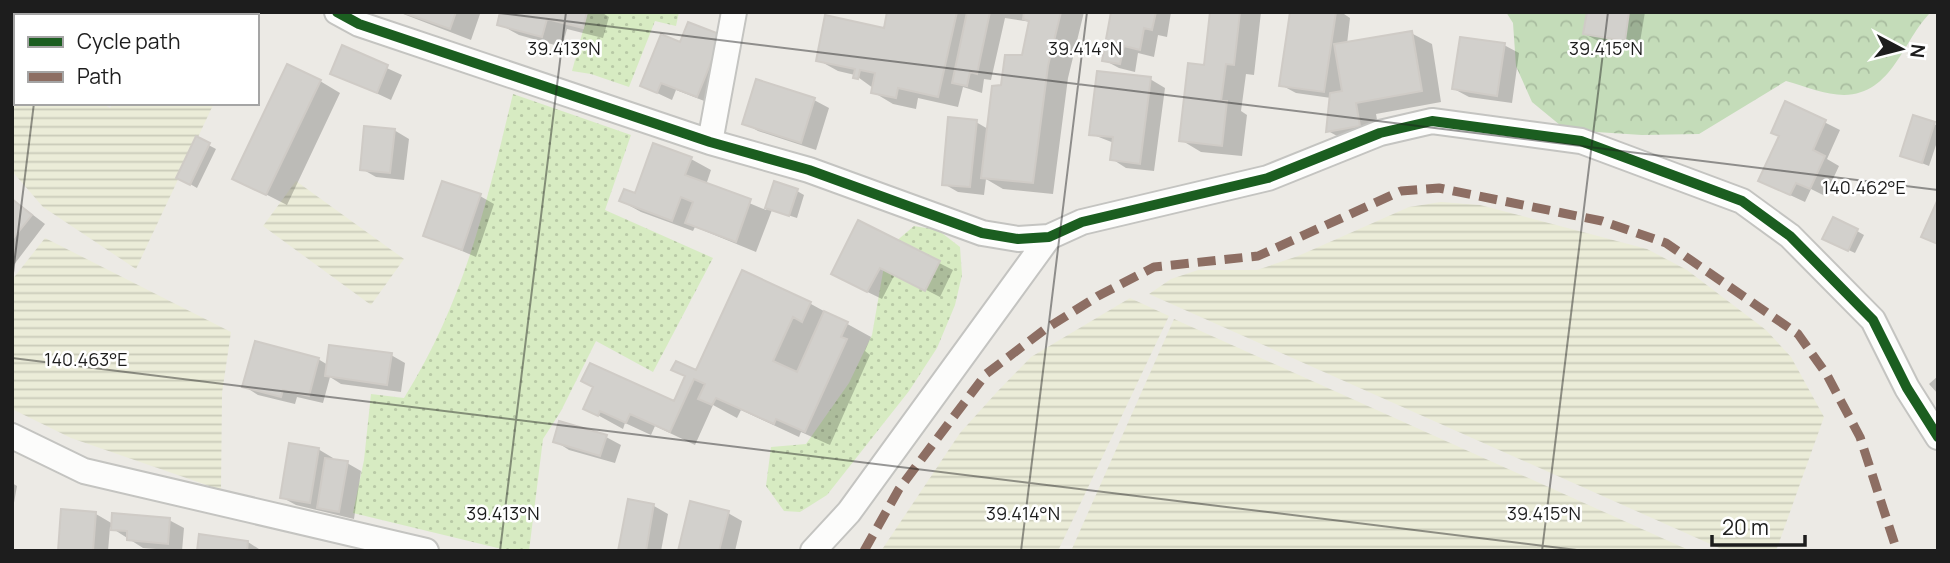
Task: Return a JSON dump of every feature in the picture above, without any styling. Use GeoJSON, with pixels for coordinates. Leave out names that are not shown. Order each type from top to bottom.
{"type":"FeatureCollection","features":[{"type":"Feature","properties":{"kind":"street"},"geometry":{"type":"LineString","coordinates":[[337,12],[359,24],[710,142],[809,170],[982,233],[1018,239],[1049,237],[1082,222],[1268,178],[1380,133],[1432,121],[1581,141],[1742,201],[1790,236],[1873,320],[1908,388],[1938,437]]}},
{"type":"Feature","properties":{"kind":"street"},"geometry":{"type":"LineString","coordinates":[[710,142],[734,12]]}},
{"type":"Feature","properties":{"kind":"street"},"geometry":{"type":"LineString","coordinates":[[813,551],[849,512],[1049,237]]}},
{"type":"Feature","properties":{"kind":"street"},"geometry":{"type":"LineString","coordinates":[[12,436],[84,471],[426,551]]}},
{"type":"Feature","properties":{"kind":"green space"},"geometry":{"type":"Polygon","coordinates":[[[588,12],[679,12],[676,26],[655,21],[629,87],[591,74],[572,71],[588,12]]]}},
{"type":"Feature","properties":{"kind":"green space"},"geometry":{"type":"Polygon","coordinates":[[[1506,12],[1931,12],[1885,76],[1874,86],[1861,92],[1830,94],[1786,81],[1699,134],[1642,135],[1566,130],[1532,102],[1516,66],[1513,23],[1506,12]]]}},
{"type":"Feature","properties":{"kind":"green space"},"geometry":{"type":"Polygon","coordinates":[[[12,53],[14,105],[105,105],[110,108],[112,105],[213,105],[136,269],[43,207],[12,171],[12,53]]]}},
{"type":"Feature","properties":{"kind":"green space"},"geometry":{"type":"Polygon","coordinates":[[[513,94],[631,135],[605,210],[713,258],[653,372],[596,341],[561,411],[543,439],[529,551],[510,551],[353,513],[364,460],[371,394],[404,398],[443,325],[483,213],[513,94]]]}},
{"type":"Feature","properties":{"kind":"green space"},"geometry":{"type":"Polygon","coordinates":[[[296,181],[404,259],[371,305],[263,226],[296,181]]]}},
{"type":"Feature","properties":{"kind":"green space"},"geometry":{"type":"Polygon","coordinates":[[[1441,202],[1480,205],[1647,249],[1687,270],[1766,330],[1791,357],[1824,417],[1776,551],[1726,551],[1149,294],[1171,279],[1198,270],[1257,270],[1298,256],[1409,207],[1441,202]]]}},
{"type":"Feature","properties":{"kind":"green space"},"geometry":{"type":"Polygon","coordinates":[[[914,226],[938,230],[960,247],[962,275],[955,305],[937,348],[909,391],[827,495],[800,512],[784,511],[766,486],[771,447],[806,444],[849,383],[872,335],[887,249],[914,226]]]}},
{"type":"Feature","properties":{"kind":"green space"},"geometry":{"type":"Polygon","coordinates":[[[45,238],[231,332],[222,393],[221,490],[71,438],[12,409],[12,280],[45,238]]]}},
{"type":"Feature","properties":{"kind":"green space"},"geometry":{"type":"Polygon","coordinates":[[[1130,298],[1169,316],[1058,551],[881,551],[960,433],[1031,357],[1130,298]]]}},
{"type":"Feature","properties":{"kind":"green space"},"geometry":{"type":"Polygon","coordinates":[[[1174,319],[1691,551],[1071,551],[1174,319]]]}},
{"type":"Feature","properties":{"kind":"building"},"geometry":{"type":"Polygon","coordinates":[[[12,12],[39,12],[14,14],[12,33],[12,12]]]}},
{"type":"Feature","properties":{"kind":"building"},"geometry":{"type":"Polygon","coordinates":[[[402,12],[456,12],[450,29],[402,12]]]}},
{"type":"Feature","properties":{"kind":"building"},"geometry":{"type":"Polygon","coordinates":[[[500,12],[587,12],[583,28],[547,19],[542,37],[497,25],[500,12]]]}},
{"type":"Feature","properties":{"kind":"building"},"geometry":{"type":"Polygon","coordinates":[[[887,12],[957,12],[938,97],[898,88],[896,98],[871,93],[875,73],[860,70],[858,79],[853,78],[855,69],[816,61],[825,15],[884,28],[887,12]]]}},
{"type":"Feature","properties":{"kind":"building"},"geometry":{"type":"Polygon","coordinates":[[[967,12],[990,12],[977,74],[970,72],[967,86],[952,83],[967,12]]]}},
{"type":"Feature","properties":{"kind":"building"},"geometry":{"type":"Polygon","coordinates":[[[1024,12],[1061,12],[1048,66],[1033,183],[981,178],[992,86],[1001,85],[1005,55],[1022,55],[1029,21],[1023,19],[1024,12]]]}},
{"type":"Feature","properties":{"kind":"building"},"geometry":{"type":"Polygon","coordinates":[[[1111,12],[1156,12],[1152,30],[1144,28],[1140,50],[1124,46],[1120,64],[1102,61],[1111,12]]]}},
{"type":"Feature","properties":{"kind":"building"},"geometry":{"type":"Polygon","coordinates":[[[1210,12],[1240,12],[1234,65],[1226,64],[1221,101],[1227,101],[1222,146],[1179,141],[1188,63],[1204,65],[1210,12]]]}},
{"type":"Feature","properties":{"kind":"building"},"geometry":{"type":"Polygon","coordinates":[[[1290,12],[1336,12],[1324,92],[1279,86],[1290,12]]]}},
{"type":"Feature","properties":{"kind":"building"},"geometry":{"type":"Polygon","coordinates":[[[1587,12],[1629,12],[1625,41],[1583,34],[1587,12]]]}},
{"type":"Feature","properties":{"kind":"building"},"geometry":{"type":"Polygon","coordinates":[[[688,22],[722,35],[697,97],[661,83],[657,93],[640,86],[661,34],[680,42],[688,22]]]}},
{"type":"Feature","properties":{"kind":"building"},"geometry":{"type":"Polygon","coordinates":[[[1412,31],[1422,91],[1356,103],[1360,126],[1326,132],[1330,93],[1342,91],[1334,44],[1412,31]]]}},
{"type":"Feature","properties":{"kind":"building"},"geometry":{"type":"Polygon","coordinates":[[[1460,37],[1505,43],[1497,96],[1452,89],[1460,37]]]}},
{"type":"Feature","properties":{"kind":"building"},"geometry":{"type":"Polygon","coordinates":[[[342,45],[388,65],[377,93],[330,74],[342,45]]]}},
{"type":"Feature","properties":{"kind":"building"},"geometry":{"type":"Polygon","coordinates":[[[287,64],[321,80],[266,195],[232,179],[287,64]]]}},
{"type":"Feature","properties":{"kind":"building"},"geometry":{"type":"Polygon","coordinates":[[[1097,71],[1151,77],[1140,164],[1110,160],[1113,137],[1089,135],[1097,71]]]}},
{"type":"Feature","properties":{"kind":"building"},"geometry":{"type":"Polygon","coordinates":[[[756,79],[815,98],[801,143],[742,124],[756,79]]]}},
{"type":"Feature","properties":{"kind":"building"},"geometry":{"type":"Polygon","coordinates":[[[1785,101],[1826,120],[1813,150],[1825,156],[1810,189],[1796,183],[1790,195],[1758,181],[1779,136],[1771,133],[1785,101]]]}},
{"type":"Feature","properties":{"kind":"building"},"geometry":{"type":"Polygon","coordinates":[[[1913,115],[1935,122],[1922,163],[1900,156],[1913,115]]]}},
{"type":"Feature","properties":{"kind":"building"},"geometry":{"type":"Polygon","coordinates":[[[948,117],[977,120],[970,187],[942,185],[948,117]]]}},
{"type":"Feature","properties":{"kind":"building"},"geometry":{"type":"Polygon","coordinates":[[[364,126],[395,129],[390,173],[360,170],[364,126]]]}},
{"type":"Feature","properties":{"kind":"building"},"geometry":{"type":"Polygon","coordinates":[[[196,136],[210,143],[190,185],[176,178],[196,136]]]}},
{"type":"Feature","properties":{"kind":"building"},"geometry":{"type":"Polygon","coordinates":[[[653,143],[692,157],[685,175],[751,199],[736,242],[685,223],[693,202],[681,197],[672,221],[619,201],[624,189],[635,193],[653,143]]]}},
{"type":"Feature","properties":{"kind":"building"},"geometry":{"type":"Polygon","coordinates":[[[442,181],[481,194],[462,250],[423,236],[442,181]]]}},
{"type":"Feature","properties":{"kind":"building"},"geometry":{"type":"Polygon","coordinates":[[[774,181],[798,189],[789,216],[765,208],[774,181]]]}},
{"type":"Feature","properties":{"kind":"building"},"geometry":{"type":"Polygon","coordinates":[[[12,199],[32,215],[12,240],[12,199]]]}},
{"type":"Feature","properties":{"kind":"building"},"geometry":{"type":"Polygon","coordinates":[[[1938,199],[1938,244],[1921,237],[1938,199]]]}},
{"type":"Feature","properties":{"kind":"building"},"geometry":{"type":"Polygon","coordinates":[[[1833,217],[1858,229],[1848,251],[1822,239],[1833,217]]]}},
{"type":"Feature","properties":{"kind":"building"},"geometry":{"type":"Polygon","coordinates":[[[858,220],[940,261],[925,291],[880,268],[867,292],[831,274],[858,220]]]}},
{"type":"Feature","properties":{"kind":"building"},"geometry":{"type":"Polygon","coordinates":[[[742,270],[811,302],[802,322],[793,317],[773,361],[797,372],[824,311],[848,322],[841,337],[847,339],[805,432],[776,419],[774,424],[716,398],[712,405],[698,399],[705,384],[694,379],[670,432],[630,414],[626,423],[600,411],[598,416],[583,409],[593,387],[581,381],[590,363],[674,401],[685,376],[671,370],[676,361],[696,370],[742,270]]]}},
{"type":"Feature","properties":{"kind":"building"},"geometry":{"type":"Polygon","coordinates":[[[255,341],[319,358],[309,396],[283,390],[281,397],[242,387],[255,341]]]}},
{"type":"Feature","properties":{"kind":"building"},"geometry":{"type":"Polygon","coordinates":[[[329,345],[392,353],[387,385],[325,376],[329,345]]]}},
{"type":"Feature","properties":{"kind":"building"},"geometry":{"type":"Polygon","coordinates":[[[559,421],[607,435],[600,456],[553,442],[559,421]]]}},
{"type":"Feature","properties":{"kind":"building"},"geometry":{"type":"Polygon","coordinates":[[[289,443],[319,448],[310,503],[280,498],[289,443]]]}},
{"type":"Feature","properties":{"kind":"building"},"geometry":{"type":"Polygon","coordinates":[[[325,458],[348,461],[339,512],[317,508],[325,458]]]}},
{"type":"Feature","properties":{"kind":"building"},"geometry":{"type":"Polygon","coordinates":[[[628,499],[654,504],[646,551],[618,551],[628,499]]]}},
{"type":"Feature","properties":{"kind":"building"},"geometry":{"type":"Polygon","coordinates":[[[690,501],[729,511],[719,551],[678,551],[690,501]]]}},
{"type":"Feature","properties":{"kind":"building"},"geometry":{"type":"Polygon","coordinates":[[[61,509],[96,512],[93,551],[58,551],[61,509]]]}},
{"type":"Feature","properties":{"kind":"building"},"geometry":{"type":"Polygon","coordinates":[[[112,513],[170,518],[168,544],[127,540],[127,531],[111,530],[112,513]]]}},
{"type":"Feature","properties":{"kind":"building"},"geometry":{"type":"Polygon","coordinates":[[[199,534],[248,541],[247,551],[197,551],[199,534]]]}},
{"type":"Feature","properties":{"kind":"marked path"},"geometry":{"type":"LineString","coordinates":[[864,551],[899,489],[986,374],[1044,330],[1098,296],[1154,267],[1258,256],[1401,191],[1439,188],[1602,221],[1666,243],[1798,334],[1827,375],[1860,437],[1897,551]]}},
{"type":"Feature","properties":{"kind":"cycle path"},"geometry":{"type":"LineString","coordinates":[[337,12],[359,24],[710,142],[809,170],[982,233],[1018,239],[1049,237],[1082,222],[1268,178],[1380,133],[1432,121],[1581,141],[1742,201],[1790,236],[1873,320],[1907,388],[1938,437]]}}]}
